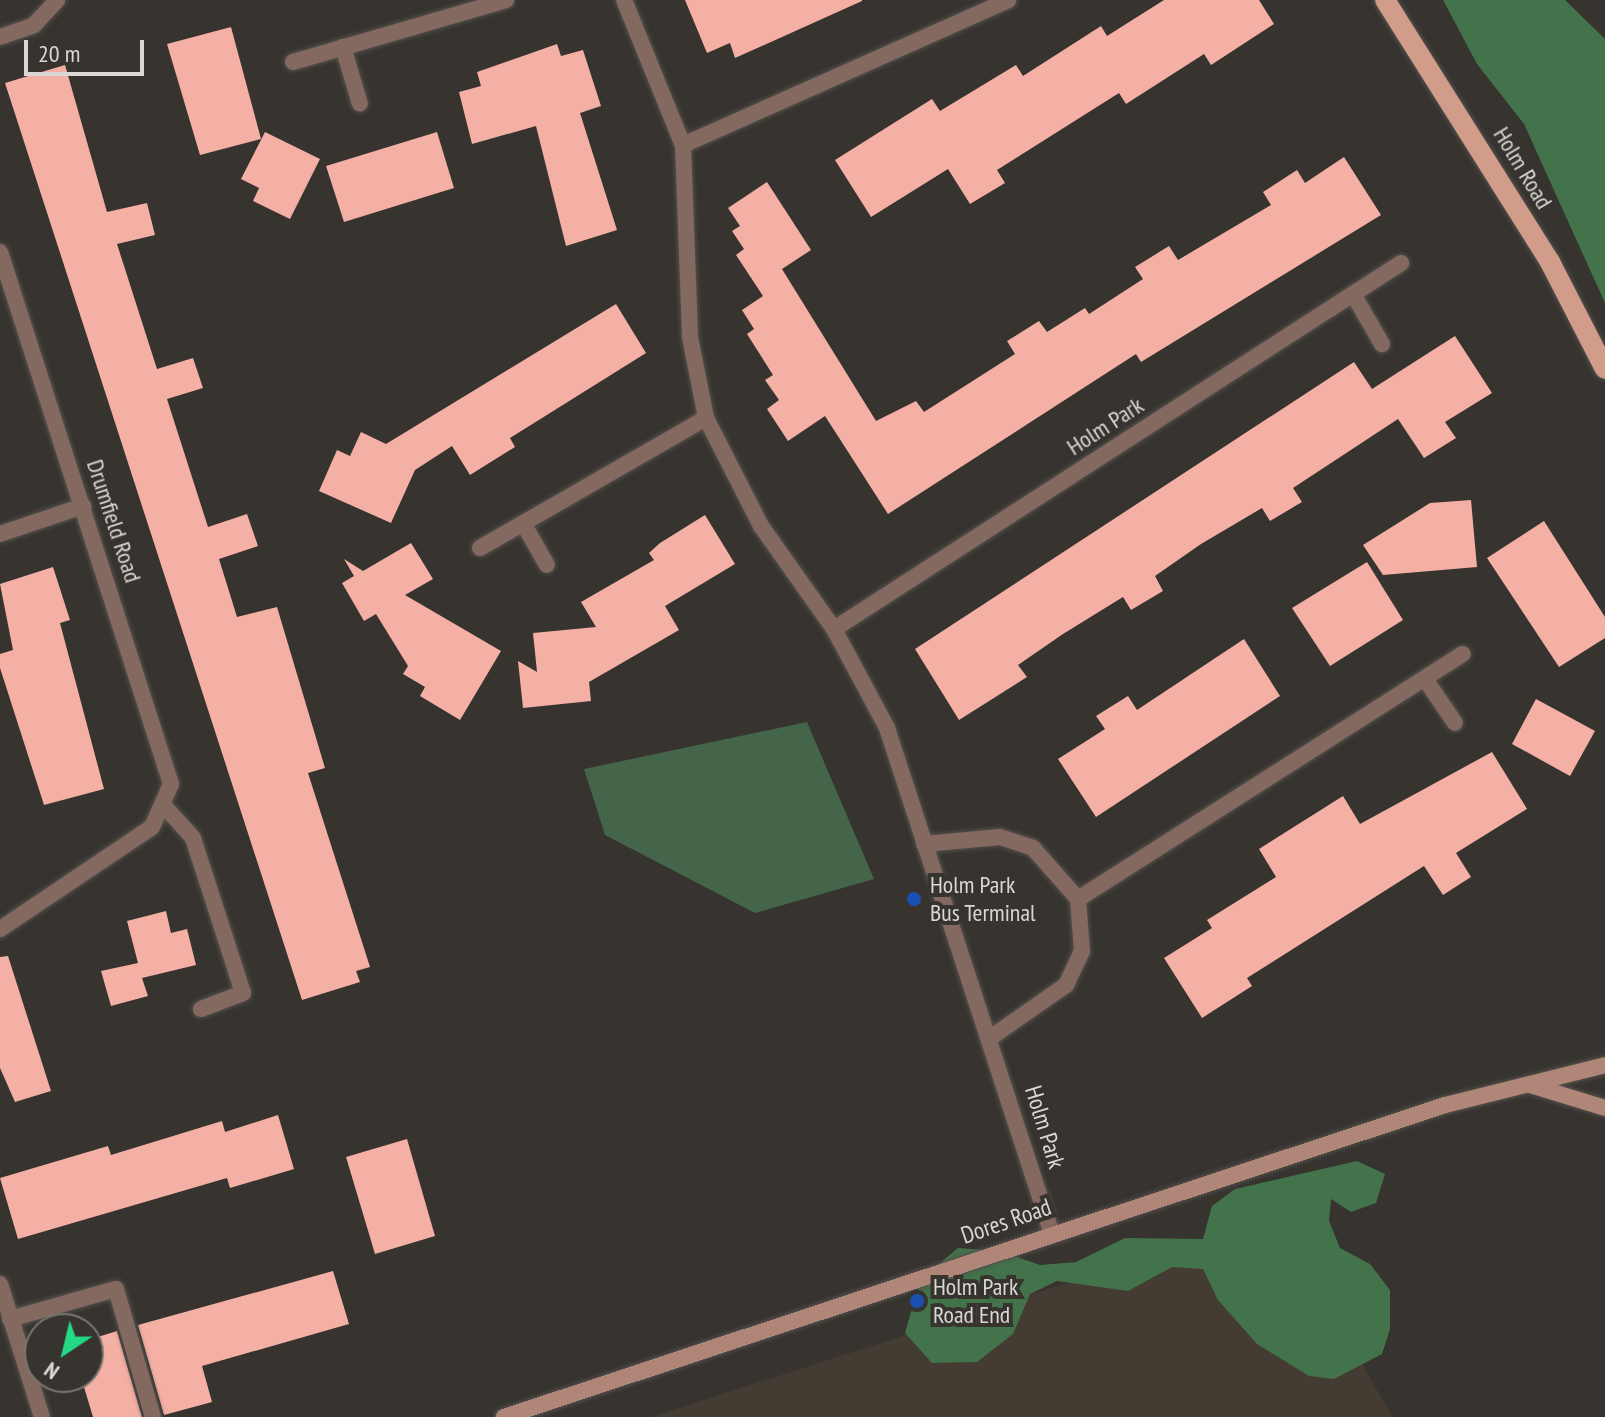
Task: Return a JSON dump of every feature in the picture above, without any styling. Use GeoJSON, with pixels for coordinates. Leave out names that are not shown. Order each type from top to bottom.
{"type":"FeatureCollection","features":[{"type":"Feature","properties":{"kind":"main road","name":"Holm Road"},"geometry":{"type":"LineString","coordinates":[[1385,0],[1542,249],[1605,369]]}},
{"type":"Feature","properties":{"kind":"main road","name":"Dores Road"},"geometry":{"type":"LineString","coordinates":[[504,1417],[1051,1231],[1527,1085],[1605,1065]]}},
{"type":"Feature","properties":{"kind":"main road"},"geometry":{"type":"LineString","coordinates":[[1527,1085],[1605,1108]]}},
{"type":"Feature","properties":{"kind":"street"},"geometry":{"type":"LineString","coordinates":[[0,37],[34,25],[57,0]]}},
{"type":"Feature","properties":{"kind":"street"},"geometry":{"type":"LineString","coordinates":[[293,62],[506,0]]}},
{"type":"Feature","properties":{"kind":"street","name":"Holm Park"},"geometry":{"type":"LineString","coordinates":[[624,0],[683,145],[690,337],[706,418],[761,526],[834,629],[887,728],[1051,1231]]}},
{"type":"Feature","properties":{"kind":"street"},"geometry":{"type":"LineString","coordinates":[[683,145],[1008,0]]}},
{"type":"Feature","properties":{"kind":"street"},"geometry":{"type":"LineString","coordinates":[[343,47],[360,104]]}},
{"type":"Feature","properties":{"kind":"street","name":"Drumfield Road"},"geometry":{"type":"LineString","coordinates":[[0,252],[167,755],[166,808]]}},
{"type":"Feature","properties":{"kind":"street","name":"Holm Park"},"geometry":{"type":"LineString","coordinates":[[834,629],[1401,263]]}},
{"type":"Feature","properties":{"kind":"street"},"geometry":{"type":"LineString","coordinates":[[1353,294],[1382,344]]}},
{"type":"Feature","properties":{"kind":"street"},"geometry":{"type":"LineString","coordinates":[[480,548],[706,418]]}},
{"type":"Feature","properties":{"kind":"street"},"geometry":{"type":"LineString","coordinates":[[0,534],[83,506]]}},
{"type":"Feature","properties":{"kind":"street"},"geometry":{"type":"LineString","coordinates":[[523,523],[547,565]]}},
{"type":"Feature","properties":{"kind":"street"},"geometry":{"type":"LineString","coordinates":[[1078,899],[1462,654]]}},
{"type":"Feature","properties":{"kind":"street"},"geometry":{"type":"LineString","coordinates":[[1425,679],[1455,723]]}},
{"type":"Feature","properties":{"kind":"street"},"geometry":{"type":"LineString","coordinates":[[0,929],[133,841],[166,808],[193,838],[243,993],[201,1009]]}},
{"type":"Feature","properties":{"kind":"street"},"geometry":{"type":"LineString","coordinates":[[924,844],[1000,837],[1033,848],[1078,899],[1082,951],[1066,985],[990,1038]]}},
{"type":"Feature","properties":{"kind":"street"},"geometry":{"type":"LineString","coordinates":[[0,1284],[42,1417]]}},
{"type":"Feature","properties":{"kind":"street"},"geometry":{"type":"LineString","coordinates":[[10,1319],[116,1289],[153,1417]]}},
{"type":"Feature","properties":{"kind":"shaded area"},"geometry":{"type":"Polygon","coordinates":[[[1275,1216],[1393,1417],[651,1417],[1275,1216]]]}},
{"type":"Feature","properties":{"kind":"green space"},"geometry":{"type":"Polygon","coordinates":[[[1443,0],[1565,0],[1605,39],[1605,303],[1524,124],[1477,64],[1443,0]]]}},
{"type":"Feature","properties":{"kind":"green space"},"geometry":{"type":"Polygon","coordinates":[[[807,722],[874,879],[755,913],[605,835],[584,769],[807,722]]]}},
{"type":"Feature","properties":{"kind":"green space"},"geometry":{"type":"Polygon","coordinates":[[[1357,1161],[1385,1174],[1376,1203],[1351,1212],[1331,1199],[1329,1221],[1340,1248],[1370,1264],[1390,1290],[1390,1329],[1382,1354],[1334,1379],[1309,1376],[1257,1344],[1218,1300],[1203,1269],[1172,1267],[1128,1291],[1057,1281],[1030,1294],[1013,1334],[977,1362],[932,1363],[905,1333],[920,1280],[958,1248],[1000,1251],[1040,1265],[1076,1262],[1125,1238],[1203,1239],[1212,1206],[1235,1189],[1357,1161]]]}},
{"type":"Feature","properties":{"kind":"building"},"geometry":{"type":"Polygon","coordinates":[[[685,0],[862,1],[735,58],[730,43],[707,53],[685,0]]]}},
{"type":"Feature","properties":{"kind":"building"},"geometry":{"type":"Polygon","coordinates":[[[1164,0],[1259,0],[1274,24],[1211,65],[1204,54],[1126,104],[1119,93],[997,170],[1005,183],[970,204],[948,169],[871,217],[835,160],[932,99],[940,111],[1016,65],[1023,76],[1101,26],[1107,36],[1164,0]]]}},
{"type":"Feature","properties":{"kind":"building"},"geometry":{"type":"Polygon","coordinates":[[[231,27],[261,139],[200,155],[167,44],[231,27]]]}},
{"type":"Feature","properties":{"kind":"building"},"geometry":{"type":"Polygon","coordinates":[[[557,44],[561,56],[583,50],[601,106],[580,113],[617,230],[566,246],[536,126],[472,144],[459,92],[481,86],[477,72],[557,44]]]}},
{"type":"Feature","properties":{"kind":"building"},"geometry":{"type":"Polygon","coordinates":[[[65,65],[107,212],[147,203],[155,235],[117,244],[157,369],[193,358],[203,388],[167,399],[208,527],[247,514],[258,546],[219,559],[237,617],[277,607],[325,768],[308,773],[370,967],[356,971],[360,982],[302,1000],[5,83],[65,65]]]}},
{"type":"Feature","properties":{"kind":"building"},"geometry":{"type":"Polygon","coordinates":[[[265,132],[320,159],[290,219],[253,201],[259,188],[241,179],[265,132]]]}},
{"type":"Feature","properties":{"kind":"building"},"geometry":{"type":"Polygon","coordinates":[[[437,132],[454,188],[344,222],[326,166],[437,132]]]}},
{"type":"Feature","properties":{"kind":"building"},"geometry":{"type":"Polygon","coordinates":[[[1344,157],[1381,215],[1141,362],[1136,354],[888,514],[825,416],[788,441],[767,409],[779,400],[765,380],[773,375],[747,334],[754,329],[742,310],[763,296],[736,255],[744,249],[732,231],[740,226],[728,208],[767,182],[811,250],[782,269],[876,421],[916,401],[924,412],[1015,354],[1007,341],[1039,321],[1047,332],[1085,308],[1089,314],[1143,279],[1135,267],[1169,246],[1178,260],[1271,205],[1263,192],[1297,170],[1305,183],[1344,157]]]}},
{"type":"Feature","properties":{"kind":"building"},"geometry":{"type":"Polygon","coordinates":[[[616,304],[646,353],[510,438],[515,447],[470,475],[452,446],[415,470],[391,523],[319,491],[337,450],[350,456],[361,432],[386,444],[616,304]]]}},
{"type":"Feature","properties":{"kind":"building"},"geometry":{"type":"Polygon","coordinates":[[[1455,336],[1492,393],[1445,422],[1456,438],[1424,458],[1398,419],[1293,488],[1302,502],[1270,521],[1262,508],[1201,544],[1155,576],[1163,591],[1131,610],[1123,597],[1063,634],[1018,665],[1027,677],[959,720],[915,649],[1354,362],[1372,389],[1455,336]]]}},
{"type":"Feature","properties":{"kind":"building"},"geometry":{"type":"Polygon","coordinates":[[[1471,500],[1477,567],[1383,575],[1363,545],[1430,503],[1471,500]]]}},
{"type":"Feature","properties":{"kind":"building"},"geometry":{"type":"Polygon","coordinates":[[[705,515],[735,564],[665,606],[679,630],[589,682],[591,701],[523,708],[518,661],[537,672],[533,633],[596,627],[581,602],[654,560],[649,553],[660,543],[705,515]]]}},
{"type":"Feature","properties":{"kind":"building"},"geometry":{"type":"Polygon","coordinates":[[[1544,521],[1605,617],[1605,638],[1559,667],[1487,558],[1544,521]]]}},
{"type":"Feature","properties":{"kind":"building"},"geometry":{"type":"Polygon","coordinates":[[[411,543],[433,579],[405,595],[501,651],[460,720],[420,696],[425,687],[403,674],[408,666],[376,614],[364,621],[342,583],[354,576],[344,559],[363,571],[411,543]]]}},
{"type":"Feature","properties":{"kind":"building"},"geometry":{"type":"Polygon","coordinates":[[[1367,562],[1403,620],[1330,666],[1292,608],[1367,562]]]}},
{"type":"Feature","properties":{"kind":"building"},"geometry":{"type":"Polygon","coordinates":[[[53,567],[70,620],[60,623],[104,789],[44,805],[0,668],[0,654],[13,650],[0,584],[53,567]]]}},
{"type":"Feature","properties":{"kind":"building"},"geometry":{"type":"Polygon","coordinates":[[[1244,639],[1280,696],[1096,817],[1058,759],[1105,729],[1096,716],[1128,696],[1137,710],[1244,639]]]}},
{"type":"Feature","properties":{"kind":"building"},"geometry":{"type":"Polygon","coordinates":[[[1536,699],[1595,731],[1570,776],[1512,744],[1536,699]]]}},
{"type":"Feature","properties":{"kind":"building"},"geometry":{"type":"Polygon","coordinates":[[[1492,752],[1527,809],[1456,853],[1471,877],[1443,895],[1424,866],[1247,978],[1252,986],[1202,1018],[1164,958],[1212,928],[1207,920],[1276,877],[1259,849],[1343,796],[1360,824],[1492,752]]]}},
{"type":"Feature","properties":{"kind":"building"},"geometry":{"type":"Polygon","coordinates":[[[166,911],[171,933],[187,929],[196,965],[142,978],[148,996],[111,1006],[101,971],[138,963],[127,921],[166,911]]]}},
{"type":"Feature","properties":{"kind":"building"},"geometry":{"type":"Polygon","coordinates":[[[8,956],[51,1091],[15,1102],[0,1068],[0,957],[8,956]]]}},
{"type":"Feature","properties":{"kind":"building"},"geometry":{"type":"Polygon","coordinates":[[[278,1115],[294,1169],[230,1188],[227,1178],[18,1239],[0,1178],[108,1146],[111,1155],[222,1121],[225,1132],[278,1115]]]}},
{"type":"Feature","properties":{"kind":"building"},"geometry":{"type":"Polygon","coordinates":[[[407,1139],[435,1236],[375,1254],[346,1157],[407,1139]]]}},
{"type":"Feature","properties":{"kind":"building"},"geometry":{"type":"Polygon","coordinates":[[[333,1271],[349,1324],[202,1366],[212,1402],[164,1415],[138,1325],[333,1271]]]}},
{"type":"Feature","properties":{"kind":"building"},"geometry":{"type":"Polygon","coordinates":[[[117,1331],[142,1417],[93,1417],[86,1393],[104,1393],[104,1335],[117,1331]]]}},
{"type":"Feature","properties":{"kind":"place","name":"Holm Park Bus Terminal"},"geometry":{"type":"Point","coordinates":[914,899]}},
{"type":"Feature","properties":{"kind":"place","name":"Holm Park Road End"},"geometry":{"type":"Point","coordinates":[917,1301]}}]}
